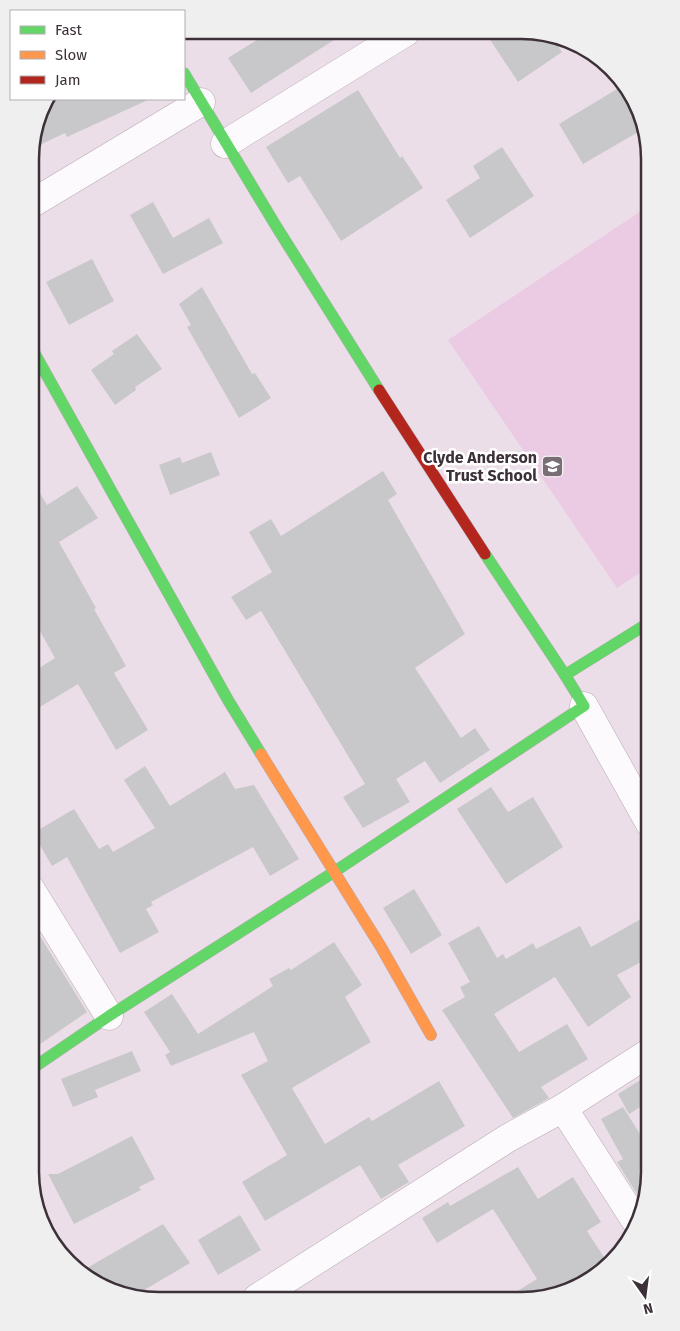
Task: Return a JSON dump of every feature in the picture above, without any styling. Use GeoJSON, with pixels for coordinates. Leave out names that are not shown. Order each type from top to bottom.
{"type":"FeatureCollection","features":[{"type":"Feature","properties":{"kind":"street"},"geometry":{"type":"LineString","coordinates":[[224,144],[395,39]]}},
{"type":"Feature","properties":{"kind":"street"},"geometry":{"type":"LineString","coordinates":[[185,76],[224,144],[310,282],[565,675],[641,808]]}},
{"type":"Feature","properties":{"kind":"street"},"geometry":{"type":"LineString","coordinates":[[39,199],[201,102]]}},
{"type":"Feature","properties":{"kind":"street"},"geometry":{"type":"LineString","coordinates":[[39,361],[228,700],[381,947],[430,1036]]}},
{"type":"Feature","properties":{"kind":"street"},"geometry":{"type":"LineString","coordinates":[[565,675],[641,628]]}},
{"type":"Feature","properties":{"kind":"street"},"geometry":{"type":"LineString","coordinates":[[39,1064],[109,1016],[334,872],[584,706]]}},
{"type":"Feature","properties":{"kind":"street"},"geometry":{"type":"LineString","coordinates":[[39,903],[109,1016]]}},
{"type":"Feature","properties":{"kind":"street"},"geometry":{"type":"LineString","coordinates":[[266,1292],[508,1138],[563,1108],[641,1058]]}},
{"type":"Feature","properties":{"kind":"street"},"geometry":{"type":"LineString","coordinates":[[563,1108],[633,1216]]}},
{"type":"Feature","properties":{"kind":"shaded area"},"geometry":{"type":"Polygon","coordinates":[[[641,211],[641,572],[617,588],[448,340],[641,211]]]}},
{"type":"Feature","properties":{"kind":"building"},"geometry":{"type":"Polygon","coordinates":[[[258,39],[335,39],[251,93],[228,58],[258,39]]]}},
{"type":"Feature","properties":{"kind":"building"},"geometry":{"type":"Polygon","coordinates":[[[490,39],[529,39],[557,44],[562,52],[518,82],[490,39]]]}},
{"type":"Feature","properties":{"kind":"building"},"geometry":{"type":"Polygon","coordinates":[[[618,88],[629,106],[638,132],[583,164],[559,124],[618,88]]]}},
{"type":"Feature","properties":{"kind":"building"},"geometry":{"type":"Polygon","coordinates":[[[358,90],[400,158],[402,156],[423,188],[341,241],[300,176],[288,183],[266,147],[358,90]]]}},
{"type":"Feature","properties":{"kind":"building"},"geometry":{"type":"Polygon","coordinates":[[[54,100],[148,100],[67,137],[65,133],[40,145],[43,128],[54,100]]]}},
{"type":"Feature","properties":{"kind":"building"},"geometry":{"type":"Polygon","coordinates":[[[502,147],[534,196],[470,238],[446,200],[480,178],[473,166],[502,147]]]}},
{"type":"Feature","properties":{"kind":"building"},"geometry":{"type":"Polygon","coordinates":[[[153,202],[173,238],[209,218],[223,243],[163,274],[130,215],[153,202]]]}},
{"type":"Feature","properties":{"kind":"building"},"geometry":{"type":"Polygon","coordinates":[[[92,259],[114,301],[69,325],[46,282],[92,259]]]}},
{"type":"Feature","properties":{"kind":"building"},"geometry":{"type":"Polygon","coordinates":[[[202,287],[252,374],[255,373],[271,398],[239,418],[187,327],[191,325],[179,304],[202,287]]]}},
{"type":"Feature","properties":{"kind":"building"},"geometry":{"type":"Polygon","coordinates":[[[137,334],[162,369],[135,387],[136,390],[115,405],[91,370],[114,354],[112,351],[137,334]]]}},
{"type":"Feature","properties":{"kind":"building"},"geometry":{"type":"Polygon","coordinates":[[[211,452],[220,475],[170,495],[159,465],[180,457],[182,463],[211,452]]]}},
{"type":"Feature","properties":{"kind":"building"},"geometry":{"type":"Polygon","coordinates":[[[383,471],[397,494],[388,500],[465,634],[415,668],[461,738],[475,728],[490,750],[440,783],[425,761],[396,779],[410,802],[363,828],[343,797],[365,784],[261,611],[246,620],[231,597],[272,572],[249,532],[271,519],[281,536],[383,471]]]}},
{"type":"Feature","properties":{"kind":"building"},"geometry":{"type":"Polygon","coordinates":[[[77,486],[98,518],[59,542],[126,666],[114,673],[148,730],[116,750],[78,684],[39,708],[39,668],[55,658],[39,629],[39,492],[47,505],[77,486]]]}},
{"type":"Feature","properties":{"kind":"building"},"geometry":{"type":"Polygon","coordinates":[[[145,766],[170,806],[225,772],[235,789],[254,785],[299,859],[270,876],[253,847],[151,902],[153,905],[146,909],[159,932],[120,953],[67,857],[52,866],[39,843],[39,829],[74,809],[99,849],[108,844],[113,852],[155,828],[124,780],[145,766]]]}},
{"type":"Feature","properties":{"kind":"building"},"geometry":{"type":"Polygon","coordinates":[[[491,787],[508,812],[533,797],[563,847],[506,884],[457,809],[491,787]]]}},
{"type":"Feature","properties":{"kind":"building"},"geometry":{"type":"Polygon","coordinates":[[[414,889],[442,935],[411,954],[383,908],[414,889]]]}},
{"type":"Feature","properties":{"kind":"building"},"geometry":{"type":"Polygon","coordinates":[[[641,919],[641,962],[617,975],[631,997],[588,1027],[555,977],[494,1014],[519,1052],[567,1024],[588,1059],[541,1087],[549,1098],[513,1118],[442,1010],[465,997],[460,987],[470,982],[448,943],[479,926],[497,958],[503,954],[506,959],[533,943],[536,949],[580,926],[591,947],[641,919]]]}},
{"type":"Feature","properties":{"kind":"building"},"geometry":{"type":"Polygon","coordinates":[[[39,935],[87,1012],[39,1045],[39,935]]]}},
{"type":"Feature","properties":{"kind":"building"},"geometry":{"type":"Polygon","coordinates":[[[334,942],[362,985],[345,997],[371,1042],[292,1088],[325,1144],[369,1117],[372,1121],[439,1081],[465,1126],[398,1165],[409,1182],[381,1199],[360,1165],[265,1221],[242,1182],[287,1155],[241,1075],[268,1061],[254,1032],[171,1066],[165,1055],[170,1052],[144,1012],[172,994],[198,1034],[273,986],[269,979],[289,968],[291,970],[334,942]]]}},
{"type":"Feature","properties":{"kind":"building"},"geometry":{"type":"Polygon","coordinates":[[[132,1051],[141,1071],[95,1090],[98,1097],[73,1107],[61,1079],[132,1051]]]}},
{"type":"Feature","properties":{"kind":"building"},"geometry":{"type":"Polygon","coordinates":[[[641,1080],[641,1107],[629,1114],[618,1094],[641,1080]]]}},
{"type":"Feature","properties":{"kind":"building"},"geometry":{"type":"Polygon","coordinates":[[[623,1107],[641,1136],[641,1180],[639,1197],[617,1162],[623,1159],[601,1119],[623,1107]]]}},
{"type":"Feature","properties":{"kind":"building"},"geometry":{"type":"Polygon","coordinates":[[[132,1136],[155,1179],[139,1187],[141,1190],[74,1224],[48,1174],[58,1174],[132,1136]]]}},
{"type":"Feature","properties":{"kind":"building"},"geometry":{"type":"Polygon","coordinates":[[[518,1167],[538,1199],[573,1177],[601,1222],[587,1231],[605,1258],[588,1272],[559,1286],[544,1290],[516,1292],[537,1279],[493,1209],[437,1243],[422,1218],[448,1202],[450,1206],[518,1167]]]}},
{"type":"Feature","properties":{"kind":"building"},"geometry":{"type":"Polygon","coordinates":[[[240,1215],[261,1250],[218,1275],[198,1240],[240,1215]]]}},
{"type":"Feature","properties":{"kind":"building"},"geometry":{"type":"Polygon","coordinates":[[[163,1224],[190,1263],[143,1291],[113,1283],[87,1268],[163,1224]]]}},
{"type":"Feature","properties":{"kind":"traffic: fast"},"geometry":{"type":"LineString","coordinates":[[185,75],[276,226],[379,390]]}},
{"type":"Feature","properties":{"kind":"traffic: fast"},"geometry":{"type":"LineString","coordinates":[[39,361],[228,700],[261,754]]}},
{"type":"Feature","properties":{"kind":"traffic: fast"},"geometry":{"type":"LineString","coordinates":[[485,554],[565,675],[641,628]]}},
{"type":"Feature","properties":{"kind":"traffic: fast"},"geometry":{"type":"LineString","coordinates":[[39,1064],[109,1016],[334,872],[584,706],[565,675]]}},
{"type":"Feature","properties":{"kind":"traffic: slow"},"geometry":{"type":"LineString","coordinates":[[261,754],[381,947],[431,1035]]}},
{"type":"Feature","properties":{"kind":"traffic: jam"},"geometry":{"type":"LineString","coordinates":[[379,390],[485,554]]}},
{"type":"Feature","properties":{"kind":"place","name":"Clyde Anderson Trust School"},"geometry":{"type":"Point","coordinates":[553,466]}}]}
